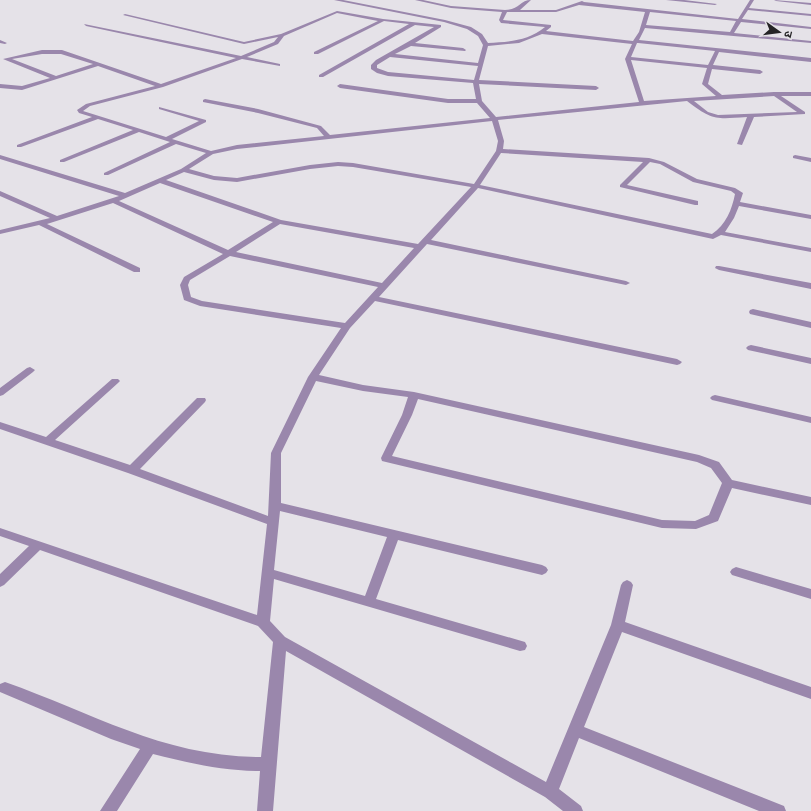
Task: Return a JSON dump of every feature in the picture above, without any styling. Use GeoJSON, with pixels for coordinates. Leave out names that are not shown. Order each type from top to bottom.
{"type":"FeatureCollection","features":[{"type":"Feature","properties":{"kind":"street"},"geometry":{"type":"LineString","coordinates":[[263,622],[275,506],[276,453],[313,377],[347,326],[476,186],[499,151],[501,141],[495,120],[479,102],[476,82],[486,45],[480,35],[469,28],[445,21],[336,0]]}},
{"type":"Feature","properties":{"kind":"street"},"geometry":{"type":"LineString","coordinates":[[417,0],[451,7],[505,11],[556,11],[588,0]]}},
{"type":"Feature","properties":{"kind":"street"},"geometry":{"type":"LineString","coordinates":[[444,10],[460,0]]}},
{"type":"Feature","properties":{"kind":"street"},"geometry":{"type":"LineString","coordinates":[[515,11],[529,0]]}},
{"type":"Feature","properties":{"kind":"street"},"geometry":{"type":"LineString","coordinates":[[668,0],[694,1],[715,4]]}},
{"type":"Feature","properties":{"kind":"street"},"geometry":{"type":"LineString","coordinates":[[731,34],[752,0]]}},
{"type":"Feature","properties":{"kind":"street"},"geometry":{"type":"LineString","coordinates":[[776,0],[811,4]]}},
{"type":"Feature","properties":{"kind":"street"},"geometry":{"type":"LineString","coordinates":[[577,3],[811,28]]}},
{"type":"Feature","properties":{"kind":"street"},"geometry":{"type":"LineString","coordinates":[[125,15],[244,43],[282,35],[355,4]]}},
{"type":"Feature","properties":{"kind":"street"},"geometry":{"type":"LineString","coordinates":[[747,9],[811,15]]}},
{"type":"Feature","properties":{"kind":"street"},"geometry":{"type":"LineString","coordinates":[[486,45],[518,43],[541,32],[549,26],[503,22],[501,20],[505,11]]}},
{"type":"Feature","properties":{"kind":"street"},"geometry":{"type":"LineString","coordinates":[[642,103],[629,66],[628,58],[643,26],[648,11]]}},
{"type":"Feature","properties":{"kind":"street"},"geometry":{"type":"LineString","coordinates":[[337,12],[383,20],[438,26]]}},
{"type":"Feature","properties":{"kind":"street"},"geometry":{"type":"LineString","coordinates":[[431,18],[438,14]]}},
{"type":"Feature","properties":{"kind":"street"},"geometry":{"type":"LineString","coordinates":[[316,53],[383,20]]}},
{"type":"Feature","properties":{"kind":"street"},"geometry":{"type":"LineString","coordinates":[[445,21],[410,44],[378,61],[374,65],[374,69],[388,74],[476,82],[596,88]]}},
{"type":"Feature","properties":{"kind":"street"},"geometry":{"type":"LineString","coordinates":[[321,76],[413,24]]}},
{"type":"Feature","properties":{"kind":"street"},"geometry":{"type":"LineString","coordinates":[[86,25],[278,65]]}},
{"type":"Feature","properties":{"kind":"street"},"geometry":{"type":"LineString","coordinates":[[643,26],[811,42]]}},
{"type":"Feature","properties":{"kind":"street"},"geometry":{"type":"LineString","coordinates":[[541,32],[718,49],[811,60]]}},
{"type":"Feature","properties":{"kind":"street"},"geometry":{"type":"LineString","coordinates":[[211,153],[99,116],[81,112],[80,110],[88,105],[161,86],[243,57],[276,43],[282,35]]}},
{"type":"Feature","properties":{"kind":"street"},"geometry":{"type":"LineString","coordinates":[[410,44],[463,50]]}},
{"type":"Feature","properties":{"kind":"street"},"geometry":{"type":"LineString","coordinates":[[718,49],[710,67],[705,84],[720,96]]}},
{"type":"Feature","properties":{"kind":"street"},"geometry":{"type":"LineString","coordinates":[[3,59],[28,53],[52,51],[62,52],[161,86]]}},
{"type":"Feature","properties":{"kind":"street"},"geometry":{"type":"LineString","coordinates":[[390,55],[480,65]]}},
{"type":"Feature","properties":{"kind":"street"},"geometry":{"type":"LineString","coordinates":[[628,58],[760,72]]}},
{"type":"Feature","properties":{"kind":"street"},"geometry":{"type":"LineString","coordinates":[[3,59],[56,78]]}},
{"type":"Feature","properties":{"kind":"street"},"geometry":{"type":"LineString","coordinates":[[0,86],[22,88],[100,64]]}},
{"type":"Feature","properties":{"kind":"street"},"geometry":{"type":"LineString","coordinates":[[340,86],[448,101],[479,102]]}},
{"type":"Feature","properties":{"kind":"street"},"geometry":{"type":"LineString","coordinates":[[774,94],[803,113]]}},
{"type":"Feature","properties":{"kind":"street"},"geometry":{"type":"LineString","coordinates":[[0,232],[57,219],[113,201],[183,170],[211,153],[237,147],[642,103],[720,96],[811,94]]}},
{"type":"Feature","properties":{"kind":"street"},"geometry":{"type":"LineString","coordinates":[[688,99],[712,116],[726,117],[803,113],[811,115]]}},
{"type":"Feature","properties":{"kind":"street"},"geometry":{"type":"LineString","coordinates":[[206,100],[296,120],[318,127],[324,131],[328,137]]}},
{"type":"Feature","properties":{"kind":"street"},"geometry":{"type":"LineString","coordinates":[[161,108],[204,121],[166,139]]}},
{"type":"Feature","properties":{"kind":"street"},"geometry":{"type":"LineString","coordinates":[[19,146],[99,116]]}},
{"type":"Feature","properties":{"kind":"street"},"geometry":{"type":"LineString","coordinates":[[740,144],[752,116]]}},
{"type":"Feature","properties":{"kind":"street"},"geometry":{"type":"LineString","coordinates":[[62,161],[140,130]]}},
{"type":"Feature","properties":{"kind":"street"},"geometry":{"type":"LineString","coordinates":[[106,174],[176,142]]}},
{"type":"Feature","properties":{"kind":"street"},"geometry":{"type":"LineString","coordinates":[[183,170],[214,178],[237,180],[310,167],[346,164],[476,186],[713,237],[720,233],[730,218],[739,193],[733,189],[695,180],[678,173],[662,163],[649,160],[499,151]]}},
{"type":"Feature","properties":{"kind":"street"},"geometry":{"type":"LineString","coordinates":[[0,157],[125,195]]}},
{"type":"Feature","properties":{"kind":"street"},"geometry":{"type":"LineString","coordinates":[[795,157],[811,160]]}},
{"type":"Feature","properties":{"kind":"street"},"geometry":{"type":"LineString","coordinates":[[649,160],[622,186],[695,203]]}},
{"type":"Feature","properties":{"kind":"street"},"geometry":{"type":"LineString","coordinates":[[159,180],[279,222],[422,244],[626,283]]}},
{"type":"Feature","properties":{"kind":"street"},"geometry":{"type":"LineString","coordinates":[[0,193],[57,219]]}},
{"type":"Feature","properties":{"kind":"street"},"geometry":{"type":"LineString","coordinates":[[113,201],[228,253],[384,286]]}},
{"type":"Feature","properties":{"kind":"street"},"geometry":{"type":"LineString","coordinates":[[736,204],[811,217]]}},
{"type":"Feature","properties":{"kind":"street"},"geometry":{"type":"LineString","coordinates":[[279,222],[187,279],[184,285],[187,298],[200,303],[347,326]]}},
{"type":"Feature","properties":{"kind":"street"},"geometry":{"type":"LineString","coordinates":[[40,223],[137,270]]}},
{"type":"Feature","properties":{"kind":"street"},"geometry":{"type":"LineString","coordinates":[[720,233],[811,250]]}},
{"type":"Feature","properties":{"kind":"street"},"geometry":{"type":"LineString","coordinates":[[719,268],[811,286]]}},
{"type":"Feature","properties":{"kind":"street"},"geometry":{"type":"LineString","coordinates":[[373,298],[676,362]]}},
{"type":"Feature","properties":{"kind":"street"},"geometry":{"type":"LineString","coordinates":[[753,312],[811,325]]}},
{"type":"Feature","properties":{"kind":"street"},"geometry":{"type":"LineString","coordinates":[[751,348],[811,361]]}},
{"type":"Feature","properties":{"kind":"street"},"geometry":{"type":"LineString","coordinates":[[0,393],[30,370]]}},
{"type":"Feature","properties":{"kind":"street"},"geometry":{"type":"LineString","coordinates":[[313,377],[363,388],[414,396],[699,459],[715,465],[728,484],[811,501]]}},
{"type":"Feature","properties":{"kind":"street"},"geometry":{"type":"LineString","coordinates":[[47,442],[115,381]]}},
{"type":"Feature","properties":{"kind":"street"},"geometry":{"type":"LineString","coordinates":[[414,396],[386,458],[662,524],[696,525],[714,518],[728,484]]}},
{"type":"Feature","properties":{"kind":"street"},"geometry":{"type":"LineString","coordinates":[[715,398],[811,420]]}},
{"type":"Feature","properties":{"kind":"street"},"geometry":{"type":"LineString","coordinates":[[132,470],[201,400]]}},
{"type":"Feature","properties":{"kind":"street"},"geometry":{"type":"LineString","coordinates":[[0,425],[132,470],[273,522]]}},
{"type":"Feature","properties":{"kind":"street"},"geometry":{"type":"LineString","coordinates":[[275,506],[542,570]]}},
{"type":"Feature","properties":{"kind":"street"},"geometry":{"type":"LineString","coordinates":[[0,532],[263,622],[280,641],[550,792],[574,811]]}},
{"type":"Feature","properties":{"kind":"street"},"geometry":{"type":"LineString","coordinates":[[369,602],[394,535]]}},
{"type":"Feature","properties":{"kind":"street"},"geometry":{"type":"LineString","coordinates":[[0,582],[38,545]]}},
{"type":"Feature","properties":{"kind":"street"},"geometry":{"type":"LineString","coordinates":[[736,572],[811,594]]}},
{"type":"Feature","properties":{"kind":"street"},"geometry":{"type":"LineString","coordinates":[[268,574],[520,646]]}},
{"type":"Feature","properties":{"kind":"street"},"geometry":{"type":"LineString","coordinates":[[550,792],[618,625],[628,585]]}},
{"type":"Feature","properties":{"kind":"street"},"geometry":{"type":"LineString","coordinates":[[618,625],[811,693]]}},
{"type":"Feature","properties":{"kind":"street"},"geometry":{"type":"LineString","coordinates":[[265,811],[280,641]]}},
{"type":"Feature","properties":{"kind":"street"},"geometry":{"type":"LineString","coordinates":[[5,688],[116,734],[150,746],[200,760],[234,764],[268,764]]}},
{"type":"Feature","properties":{"kind":"street"},"geometry":{"type":"LineString","coordinates":[[575,730],[778,811]]}},
{"type":"Feature","properties":{"kind":"street"},"geometry":{"type":"LineString","coordinates":[[108,811],[150,746]]}}]}
